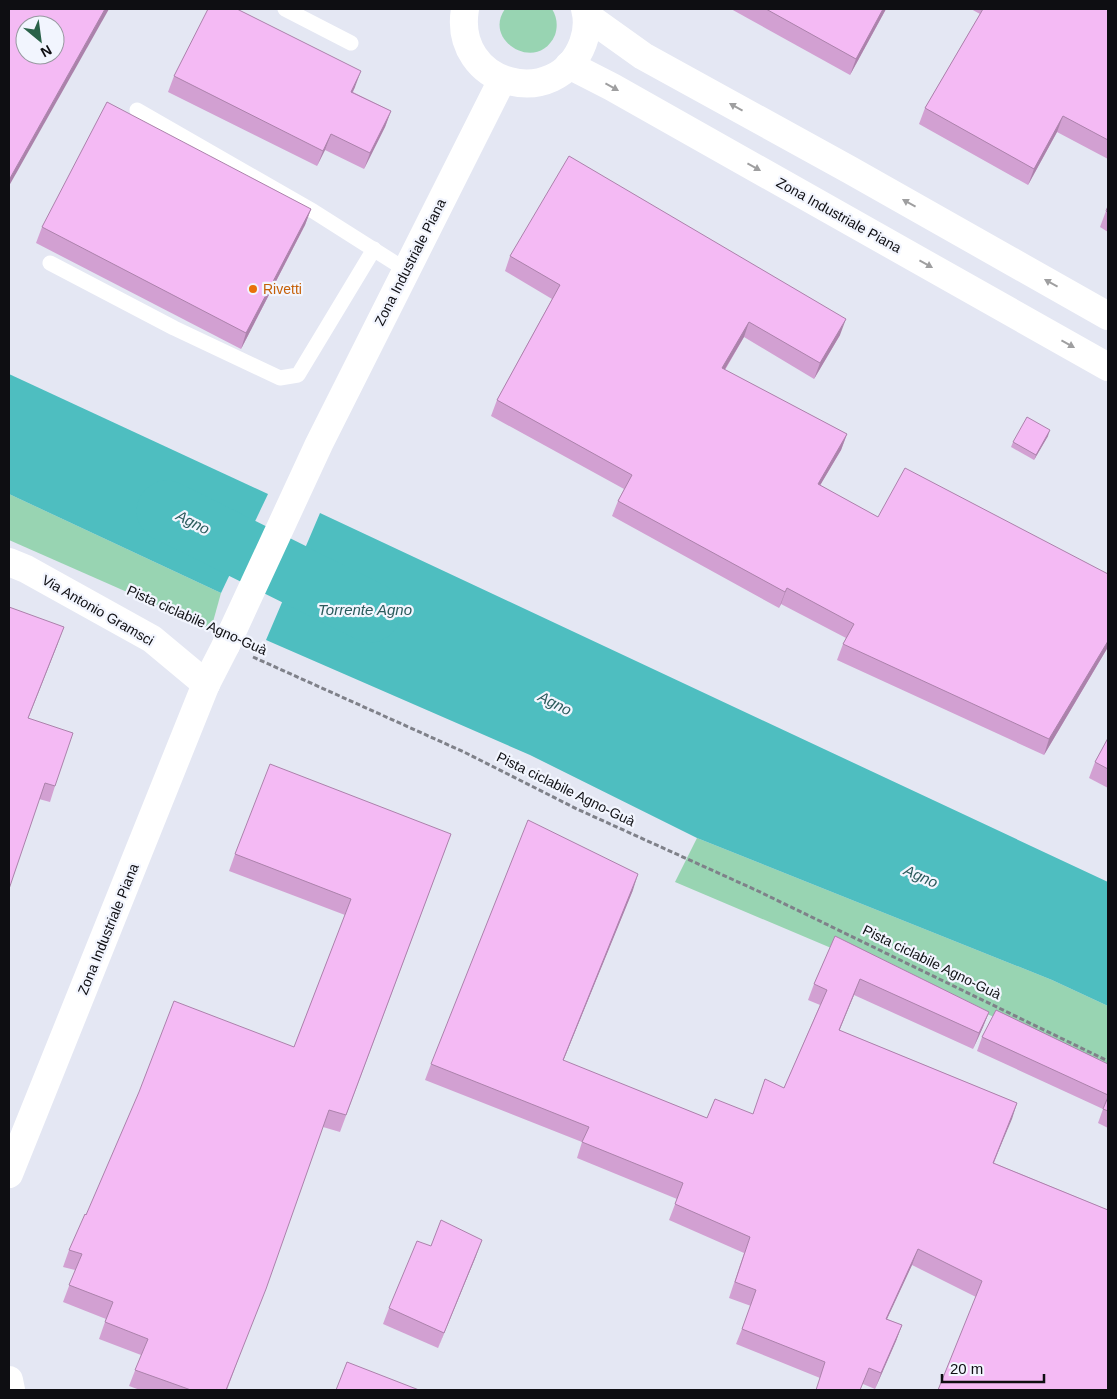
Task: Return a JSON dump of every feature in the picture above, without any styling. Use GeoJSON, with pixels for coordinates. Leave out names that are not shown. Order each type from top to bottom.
{"type":"FeatureCollection","features":[{"type":"Feature","properties":{"kind":"main road"},"geometry":{"type":"LineString","coordinates":[[458,12],[465,40],[475,58],[489,72],[502,80],[524,84],[541,82],[556,75],[569,64],[580,50],[586,34],[586,12]]}},
{"type":"Feature","properties":{"kind":"main road"},"geometry":{"type":"LineString","coordinates":[[586,12],[643,56],[850,170],[1108,316]]}},
{"type":"Feature","properties":{"kind":"main road","name":"Zona Industriale Piana"},"geometry":{"type":"LineString","coordinates":[[569,64],[1108,367]]}},
{"type":"Feature","properties":{"kind":"main road","name":"Zona Industriale Piana"},"geometry":{"type":"LineString","coordinates":[[9,1174],[206,684],[319,444],[502,80]]}},
{"type":"Feature","properties":{"kind":"main road","name":"Via Antonio Gramsci"},"geometry":{"type":"LineString","coordinates":[[9,562],[26,569],[152,639],[206,684]]}},
{"type":"Feature","properties":{"kind":"main road"},"geometry":{"type":"LineString","coordinates":[[9,1380],[11,1390]]}},
{"type":"Feature","properties":{"kind":"lane"},"geometry":{"type":"LineString","coordinates":[[285,9],[351,44]]}},
{"type":"Feature","properties":{"kind":"lane"},"geometry":{"type":"LineString","coordinates":[[137,110],[313,211],[406,270]]}},
{"type":"Feature","properties":{"kind":"lane"},"geometry":{"type":"LineString","coordinates":[[50,263],[174,328],[280,378],[298,375],[374,250]]}},
{"type":"Feature","properties":{"kind":"path","name":"Pista ciclabile Agno-Guà"},"geometry":{"type":"LineString","coordinates":[[226,645],[464,752],[577,809],[758,891],[1108,1061]]}},
{"type":"Feature","properties":{"kind":"green space"},"geometry":{"type":"Polygon","coordinates":[[[505,9],[552,9],[556,22],[555,35],[547,46],[537,52],[515,49],[506,42],[501,32],[500,21],[505,9]]]}},
{"type":"Feature","properties":{"kind":"green space"},"geometry":{"type":"Polygon","coordinates":[[[9,494],[221,593],[211,629],[9,540],[9,494]]]}},
{"type":"Feature","properties":{"kind":"green space"},"geometry":{"type":"Polygon","coordinates":[[[697,838],[1052,980],[1108,1006],[1108,1069],[1006,1022],[675,882],[697,838]]]}},
{"type":"Feature","properties":{"kind":"water"},"geometry":{"type":"Polygon","coordinates":[[[9,374],[268,494],[221,593],[9,494],[9,374]]]}},
{"type":"Feature","properties":{"kind":"water","name":"Torrente Agno"},"geometry":{"type":"Polygon","coordinates":[[[320,513],[1108,882],[1108,1006],[1052,980],[697,838],[530,755],[266,640],[320,513]]]}},
{"type":"Feature","properties":{"kind":"building"},"geometry":{"type":"Polygon","coordinates":[[[9,9],[105,9],[9,180],[9,9]]]}},
{"type":"Feature","properties":{"kind":"building"},"geometry":{"type":"Polygon","coordinates":[[[208,9],[237,9],[361,71],[351,92],[391,111],[370,153],[331,134],[323,151],[174,76],[208,9]]]}},
{"type":"Feature","properties":{"kind":"building"},"geometry":{"type":"Polygon","coordinates":[[[766,9],[883,9],[856,59],[766,9]]]}},
{"type":"Feature","properties":{"kind":"building"},"geometry":{"type":"Polygon","coordinates":[[[983,9],[1108,9],[1108,140],[1063,116],[1034,169],[925,108],[983,9]]]}},
{"type":"Feature","properties":{"kind":"building"},"geometry":{"type":"Polygon","coordinates":[[[107,102],[311,209],[246,333],[42,227],[107,102]]]}},
{"type":"Feature","properties":{"kind":"building"},"geometry":{"type":"Polygon","coordinates":[[[569,156],[846,319],[820,363],[749,322],[722,368],[847,434],[818,484],[878,517],[905,468],[1108,574],[1108,641],[1049,739],[843,644],[854,624],[787,588],[785,592],[618,501],[632,475],[497,400],[560,285],[510,256],[569,156]]]}},
{"type":"Feature","properties":{"kind":"building"},"geometry":{"type":"Polygon","coordinates":[[[1027,417],[1050,430],[1036,455],[1013,442],[1027,417]]]}},
{"type":"Feature","properties":{"kind":"building"},"geometry":{"type":"Polygon","coordinates":[[[9,607],[64,627],[28,718],[73,733],[55,786],[45,783],[9,889],[9,607]]]}},
{"type":"Feature","properties":{"kind":"building"},"geometry":{"type":"Polygon","coordinates":[[[1108,738],[1108,769],[1095,762],[1108,738]]]}},
{"type":"Feature","properties":{"kind":"building"},"geometry":{"type":"Polygon","coordinates":[[[270,764],[451,834],[346,1115],[329,1110],[266,1289],[226,1390],[191,1390],[135,1370],[148,1339],[105,1322],[113,1302],[69,1285],[82,1254],[69,1250],[139,1092],[174,1001],[294,1047],[351,899],[235,854],[270,764]]]}},
{"type":"Feature","properties":{"kind":"building"},"geometry":{"type":"Polygon","coordinates":[[[528,820],[638,874],[563,1060],[707,1118],[715,1099],[753,1114],[765,1079],[784,1088],[827,990],[814,984],[835,936],[989,1012],[979,1033],[860,979],[839,1030],[1017,1103],[993,1163],[1108,1210],[1108,1390],[938,1390],[982,1281],[918,1249],[886,1319],[902,1325],[881,1373],[869,1368],[860,1390],[816,1390],[825,1362],[742,1329],[756,1290],[735,1282],[750,1237],[675,1204],[683,1183],[582,1142],[589,1127],[431,1064],[528,820]]]}},
{"type":"Feature","properties":{"kind":"building"},"geometry":{"type":"Polygon","coordinates":[[[996,1010],[1108,1064],[1108,1095],[982,1037],[996,1010]]]}},
{"type":"Feature","properties":{"kind":"building"},"geometry":{"type":"Polygon","coordinates":[[[1108,1097],[1108,1111],[1103,1109],[1108,1097]]]}},
{"type":"Feature","properties":{"kind":"building"},"geometry":{"type":"Polygon","coordinates":[[[441,1220],[482,1240],[444,1333],[389,1308],[417,1241],[431,1246],[441,1220]]]}},
{"type":"Feature","properties":{"kind":"building"},"geometry":{"type":"Polygon","coordinates":[[[347,1362],[419,1390],[336,1390],[347,1362]]]}},
{"type":"Feature","properties":{"kind":"waterway","name":"Agno"},"geometry":{"type":"LineString","coordinates":[[167,511],[370,612]]}},
{"type":"Feature","properties":{"kind":"place","name":"Rivetti"},"geometry":{"type":"Point","coordinates":[253,289]}}]}
